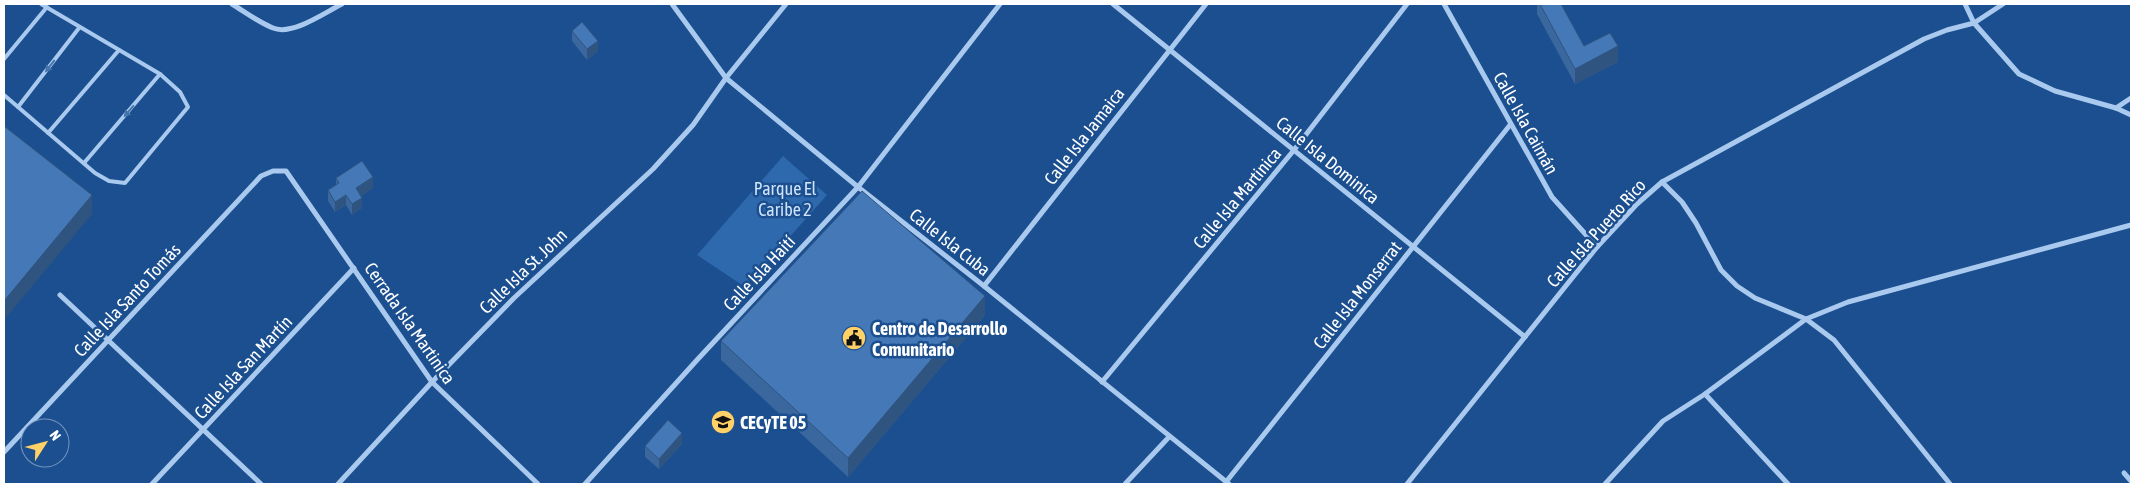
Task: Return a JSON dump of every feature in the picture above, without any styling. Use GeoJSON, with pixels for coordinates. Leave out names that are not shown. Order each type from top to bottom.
{"type":"FeatureCollection","features":[{"type":"Feature","properties":{"kind":"street"},"geometry":{"type":"LineString","coordinates":[[232,4],[274,28],[284,30],[294,28],[342,4]]}},
{"type":"Feature","properties":{"kind":"street","name":"Calle Isla Cuba"},"geometry":{"type":"LineString","coordinates":[[672,4],[726,78],[858,187],[1228,483]]}},
{"type":"Feature","properties":{"kind":"street","name":"Calle Isla St. John"},"geometry":{"type":"LineString","coordinates":[[338,484],[432,382],[514,298],[653,169],[693,125],[726,78],[786,4]]}},
{"type":"Feature","properties":{"kind":"street","name":"Calle Isla Haití"},"geometry":{"type":"LineString","coordinates":[[585,484],[858,187],[1000,4]]}},
{"type":"Feature","properties":{"kind":"street","name":"Calle Isla Dominica"},"geometry":{"type":"LineString","coordinates":[[1113,4],[1525,337]]}},
{"type":"Feature","properties":{"kind":"street","name":"Calle Isla Jamaica"},"geometry":{"type":"LineString","coordinates":[[984,286],[1206,4]]}},
{"type":"Feature","properties":{"kind":"street","name":"Calle Isla Martinica"},"geometry":{"type":"LineString","coordinates":[[1102,382],[1294,150],[1407,4]]}},
{"type":"Feature","properties":{"kind":"street","name":"Calle Isla Caimán"},"geometry":{"type":"LineString","coordinates":[[1444,4],[1552,197],[1597,247]]}},
{"type":"Feature","properties":{"kind":"street"},"geometry":{"type":"LineString","coordinates":[[1964,4],[1974,23],[2020,74],[2056,91],[2116,108],[2131,115]]}},
{"type":"Feature","properties":{"kind":"street","name":"Calle Isla Puerto Rico"},"geometry":{"type":"LineString","coordinates":[[1407,484],[1597,247],[1637,204],[1662,182],[1924,39],[1947,30],[1974,23],[2003,4]]}},
{"type":"Feature","properties":{"kind":"street"},"geometry":{"type":"LineString","coordinates":[[2116,108],[2131,98]]}},
{"type":"Feature","properties":{"kind":"street","name":"Calle Isla Monserrat"},"geometry":{"type":"LineString","coordinates":[[1228,483],[1510,125]]}},
{"type":"Feature","properties":{"kind":"street","name":"Cerrada Isla Martinica"},"geometry":{"type":"LineString","coordinates":[[273,170],[286,171],[432,382],[538,484]]}},
{"type":"Feature","properties":{"kind":"street","name":"Calle Isla Santo Tomás"},"geometry":{"type":"LineString","coordinates":[[4,452],[261,176],[273,170]]}},
{"type":"Feature","properties":{"kind":"street"},"geometry":{"type":"LineString","coordinates":[[1662,182],[1682,202],[1696,222],[1721,270],[1737,286],[1755,298],[1806,319],[1834,340],[1950,484]]}},
{"type":"Feature","properties":{"kind":"street"},"geometry":{"type":"LineString","coordinates":[[1605,484],[1663,421],[1706,394],[1806,319],[1848,302],[2131,225]]}},
{"type":"Feature","properties":{"kind":"street","name":"Calle Isla San Martín"},"geometry":{"type":"LineString","coordinates":[[152,484],[354,268]]}},
{"type":"Feature","properties":{"kind":"street"},"geometry":{"type":"LineString","coordinates":[[60,295],[261,484]]}},
{"type":"Feature","properties":{"kind":"street"},"geometry":{"type":"LineString","coordinates":[[1706,394],[1788,484]]}},
{"type":"Feature","properties":{"kind":"street"},"geometry":{"type":"LineString","coordinates":[[1125,484],[1169,437]]}},
{"type":"Feature","properties":{"kind":"street"},"geometry":{"type":"LineString","coordinates":[[2124,473],[2131,481]]}},
{"type":"Feature","properties":{"kind":"lane"},"geometry":{"type":"LineString","coordinates":[[4,95],[84,163],[109,181],[125,183],[188,107],[180,92],[160,74],[41,4]]}},
{"type":"Feature","properties":{"kind":"lane"},"geometry":{"type":"LineString","coordinates":[[4,60],[46,7]]}},
{"type":"Feature","properties":{"kind":"lane"},"geometry":{"type":"LineString","coordinates":[[18,107],[80,28]]}},
{"type":"Feature","properties":{"kind":"lane"},"geometry":{"type":"LineString","coordinates":[[48,132],[119,50]]}},
{"type":"Feature","properties":{"kind":"lane"},"geometry":{"type":"LineString","coordinates":[[84,163],[160,74]]}},
{"type":"Feature","properties":{"kind":"green space","name":"Parque El Caribe 2"},"geometry":{"type":"Polygon","coordinates":[[[783,156],[827,195],[745,287],[697,255],[783,156]]]}},
{"type":"Feature","properties":{"kind":"building"},"geometry":{"type":"Polygon","coordinates":[[[1540,4],[1561,4],[1584,46],[1610,33],[1618,46],[1575,69],[1540,4]]]}},
{"type":"Feature","properties":{"kind":"building"},"geometry":{"type":"Polygon","coordinates":[[[582,22],[598,41],[587,49],[572,31],[582,22]]]}},
{"type":"Feature","properties":{"kind":"building"},"geometry":{"type":"Polygon","coordinates":[[[4,126],[92,195],[4,301],[4,126]]]}},
{"type":"Feature","properties":{"kind":"building"},"geometry":{"type":"Polygon","coordinates":[[[362,161],[373,177],[356,188],[362,198],[352,204],[346,195],[335,202],[328,190],[339,183],[336,178],[362,161]]]}},
{"type":"Feature","properties":{"kind":"building","name":"Centro de Desarrollo Comunitario"},"geometry":{"type":"Polygon","coordinates":[[[862,191],[985,296],[848,458],[721,341],[862,191]]]}},
{"type":"Feature","properties":{"kind":"building"},"geometry":{"type":"Polygon","coordinates":[[[668,420],[682,433],[659,459],[645,446],[668,420]]]}},
{"type":"Feature","properties":{"kind":"place","name":"Centro de Desarrollo Comunitario"},"geometry":{"type":"Point","coordinates":[854,338]}},
{"type":"Feature","properties":{"kind":"place","name":"CECyTE 05"},"geometry":{"type":"Point","coordinates":[723,422]}}]}
